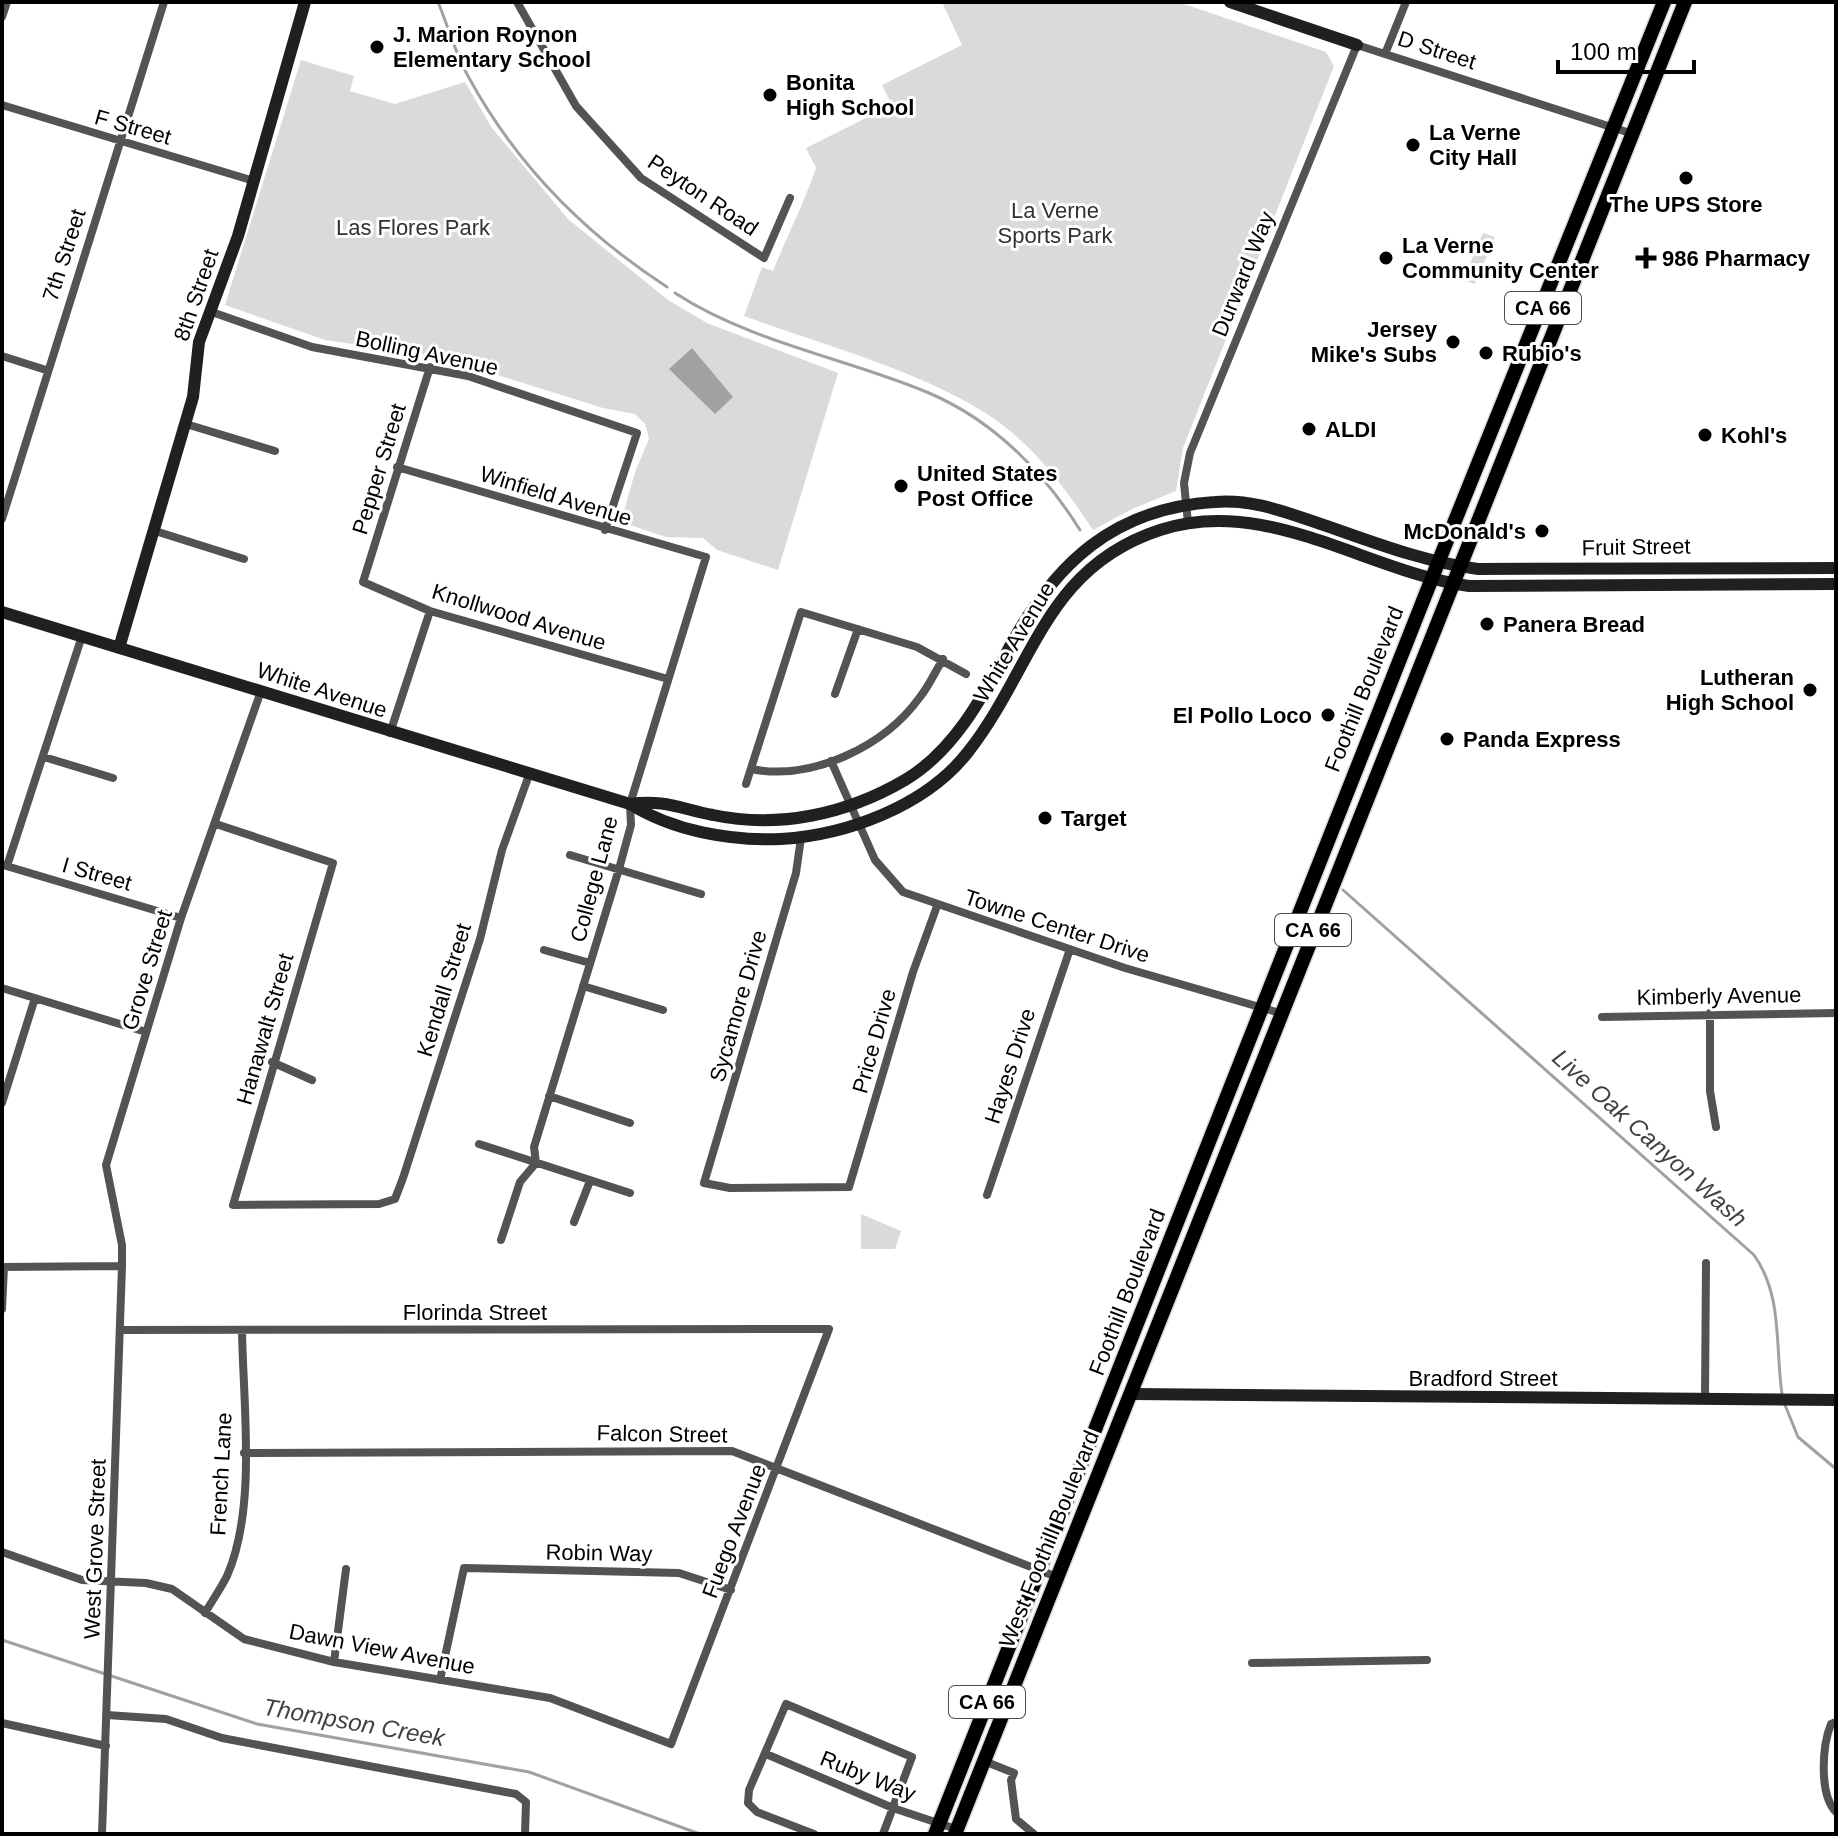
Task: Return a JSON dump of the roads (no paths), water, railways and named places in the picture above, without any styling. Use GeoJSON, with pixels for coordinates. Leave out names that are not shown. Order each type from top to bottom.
{"type":"FeatureCollection","features":[{"type":"Feature","properties":{"kind":"main road","name":"8th Street"},"geometry":{"type":"LineString","coordinates":[[119,648],[186,424],[193,397],[199,342],[254,181],[305,2]]}},
{"type":"Feature","properties":{"kind":"main road","name":"D Street"},"geometry":{"type":"LineString","coordinates":[[1230,2],[1357,45]]}},
{"type":"Feature","properties":{"kind":"main road","name":"Foothill Boulevard"},"geometry":{"type":"LineString","coordinates":[[1111,1395],[1431,579],[1664,2]]}},
{"type":"Feature","properties":{"kind":"main road","name":"Foothill Boulevard"},"geometry":{"type":"LineString","coordinates":[[1131,1394],[1280,1013],[1685,2]]}},
{"type":"Feature","properties":{"kind":"main road","name":"White Avenue"},"geometry":{"type":"LineString","coordinates":[[630,804],[658,800],[713,815],[760,821],[799,818],[852,805],[906,780],[951,739],[974,711],[1037,600],[1068,563],[1099,538],[1142,517],[1186,504],[1238,501],[1279,509],[1438,563]]}},
{"type":"Feature","properties":{"kind":"main road","name":"White Avenue"},"geometry":{"type":"LineString","coordinates":[[2,612],[630,804],[653,819],[717,835],[761,840],[801,838],[860,822],[890,811],[936,782],[967,754],[1052,610],[1077,580],[1134,541],[1188,523],[1236,519],[1271,525],[1452,584]]}},
{"type":"Feature","properties":{"kind":"main road","name":"Fruit Street"},"geometry":{"type":"LineString","coordinates":[[1438,563],[1459,567],[1836,568]]}},
{"type":"Feature","properties":{"kind":"main road","name":"Fruit Street"},"geometry":{"type":"LineString","coordinates":[[1452,584],[1665,587],[1836,584]]}},
{"type":"Feature","properties":{"kind":"main road","name":"West Foothill Boulevard"},"geometry":{"type":"LineString","coordinates":[[956,1832],[1131,1394]]}},
{"type":"Feature","properties":{"kind":"main road","name":"Bradford Street"},"geometry":{"type":"LineString","coordinates":[[1131,1394],[1836,1400]]}},
{"type":"Feature","properties":{"kind":"main road","name":"West Foothill Boulevard"},"geometry":{"type":"LineString","coordinates":[[937,1829],[1111,1395]]}},
{"type":"Feature","properties":{"kind":"street"},"geometry":{"type":"LineString","coordinates":[[2,17],[7,2]]}},
{"type":"Feature","properties":{"kind":"street","name":"7th Street"},"geometry":{"type":"LineString","coordinates":[[2,519],[46,370],[164,2]]}},
{"type":"Feature","properties":{"kind":"street","name":"Peyton Road"},"geometry":{"type":"LineString","coordinates":[[517,2],[576,106],[641,178],[764,258],[790,198]]}},
{"type":"Feature","properties":{"kind":"street"},"geometry":{"type":"LineString","coordinates":[[1385,54],[1406,2]]}},
{"type":"Feature","properties":{"kind":"street","name":"D Street"},"geometry":{"type":"LineString","coordinates":[[1357,45],[1633,134]]}},
{"type":"Feature","properties":{"kind":"street","name":"Durward Way"},"geometry":{"type":"LineString","coordinates":[[1188,523],[1184,483],[1190,453],[1357,45]]}},
{"type":"Feature","properties":{"kind":"street","name":"F Street"},"geometry":{"type":"LineString","coordinates":[[2,105],[118,143],[254,181]]}},
{"type":"Feature","properties":{"kind":"street","name":"Bolling Avenue"},"geometry":{"type":"LineString","coordinates":[[209,311],[312,347],[468,376],[637,433],[605,530]]}},
{"type":"Feature","properties":{"kind":"street"},"geometry":{"type":"LineString","coordinates":[[2,356],[46,370]]}},
{"type":"Feature","properties":{"kind":"street","name":"Pepper Street"},"geometry":{"type":"LineString","coordinates":[[363,582],[430,367]]}},
{"type":"Feature","properties":{"kind":"street"},"geometry":{"type":"LineString","coordinates":[[186,424],[275,451]]}},
{"type":"Feature","properties":{"kind":"street","name":"Winfield Avenue"},"geometry":{"type":"LineString","coordinates":[[397,467],[706,557]]}},
{"type":"Feature","properties":{"kind":"street"},"geometry":{"type":"LineString","coordinates":[[152,530],[244,559]]}},
{"type":"Feature","properties":{"kind":"street","name":"College Lane"},"geometry":{"type":"LineString","coordinates":[[536,1163],[534,1147],[631,825],[630,804],[706,557]]}},
{"type":"Feature","properties":{"kind":"street","name":"Knollwood Avenue"},"geometry":{"type":"LineString","coordinates":[[363,582],[430,611],[668,679]]}},
{"type":"Feature","properties":{"kind":"street"},"geometry":{"type":"LineString","coordinates":[[390,733],[430,611]]}},
{"type":"Feature","properties":{"kind":"street"},"geometry":{"type":"LineString","coordinates":[[746,784],[801,612],[943,659],[966,674]]}},
{"type":"Feature","properties":{"kind":"street"},"geometry":{"type":"LineString","coordinates":[[835,694],[858,629]]}},
{"type":"Feature","properties":{"kind":"street"},"geometry":{"type":"LineString","coordinates":[[4,865],[44,757],[82,636]]}},
{"type":"Feature","properties":{"kind":"street"},"geometry":{"type":"LineString","coordinates":[[751,769],[789,772],[831,761],[890,729],[920,698],[943,659]]}},
{"type":"Feature","properties":{"kind":"street","name":"Grove Street"},"geometry":{"type":"LineString","coordinates":[[122,1266],[122,1245],[106,1165],[181,918],[261,691]]}},
{"type":"Feature","properties":{"kind":"street"},"geometry":{"type":"LineString","coordinates":[[44,757],[113,778]]}},
{"type":"Feature","properties":{"kind":"street","name":"Towne Center Drive"},"geometry":{"type":"LineString","coordinates":[[831,761],[875,860],[903,892],[1162,980],[1280,1013]]}},
{"type":"Feature","properties":{"kind":"street","name":"Kendall Street"},"geometry":{"type":"LineString","coordinates":[[233,1205],[379,1204],[395,1199],[480,939],[502,850],[529,775]]}},
{"type":"Feature","properties":{"kind":"street","name":"Hanawalt Street"},"geometry":{"type":"LineString","coordinates":[[216,824],[333,863],[272,1062],[233,1205]]}},
{"type":"Feature","properties":{"kind":"street","name":"Sycamore Drive"},"geometry":{"type":"LineString","coordinates":[[801,838],[796,873],[704,1183],[730,1188],[849,1187]]}},
{"type":"Feature","properties":{"kind":"street"},"geometry":{"type":"LineString","coordinates":[[570,855],[701,894]]}},
{"type":"Feature","properties":{"kind":"street","name":"I Street"},"geometry":{"type":"LineString","coordinates":[[4,865],[181,918]]}},
{"type":"Feature","properties":{"kind":"street","name":"Price Drive"},"geometry":{"type":"LineString","coordinates":[[849,1187],[913,972],[937,906]]}},
{"type":"Feature","properties":{"kind":"street","name":"Hayes Drive"},"geometry":{"type":"LineString","coordinates":[[987,1195],[1070,949]]}},
{"type":"Feature","properties":{"kind":"street"},"geometry":{"type":"LineString","coordinates":[[544,950],[590,963]]}},
{"type":"Feature","properties":{"kind":"street"},"geometry":{"type":"LineString","coordinates":[[583,986],[663,1010]]}},
{"type":"Feature","properties":{"kind":"street"},"geometry":{"type":"LineString","coordinates":[[2,988],[146,1032]]}},
{"type":"Feature","properties":{"kind":"street"},"geometry":{"type":"LineString","coordinates":[[2,1101],[35,998]]}},
{"type":"Feature","properties":{"kind":"street"},"geometry":{"type":"LineString","coordinates":[[1710,1013],[1710,1091],[1716,1127]]}},
{"type":"Feature","properties":{"kind":"street","name":"Kimberly Avenue"},"geometry":{"type":"LineString","coordinates":[[1602,1017],[1836,1013]]}},
{"type":"Feature","properties":{"kind":"street"},"geometry":{"type":"LineString","coordinates":[[272,1062],[312,1080]]}},
{"type":"Feature","properties":{"kind":"street"},"geometry":{"type":"LineString","coordinates":[[549,1096],[630,1123]]}},
{"type":"Feature","properties":{"kind":"street"},"geometry":{"type":"LineString","coordinates":[[479,1144],[630,1193]]}},
{"type":"Feature","properties":{"kind":"street"},"geometry":{"type":"LineString","coordinates":[[501,1240],[520,1182],[536,1163]]}},
{"type":"Feature","properties":{"kind":"street"},"geometry":{"type":"LineString","coordinates":[[574,1222],[590,1181]]}},
{"type":"Feature","properties":{"kind":"street"},"geometry":{"type":"LineString","coordinates":[[1705,1398],[1706,1263]]}},
{"type":"Feature","properties":{"kind":"street"},"geometry":{"type":"LineString","coordinates":[[2,1309],[3,1267],[122,1266]]}},
{"type":"Feature","properties":{"kind":"street","name":"West Grove Street"},"geometry":{"type":"LineString","coordinates":[[102,1834],[122,1266]]}},
{"type":"Feature","properties":{"kind":"street","name":"Florinda Street"},"geometry":{"type":"LineString","coordinates":[[121,1330],[829,1329]]}},
{"type":"Feature","properties":{"kind":"street","name":"Fuego Avenue"},"geometry":{"type":"LineString","coordinates":[[671,1744],[829,1329]]}},
{"type":"Feature","properties":{"kind":"street","name":"French Lane"},"geometry":{"type":"LineString","coordinates":[[205,1613],[227,1575],[241,1527],[244,1453],[242,1330]]}},
{"type":"Feature","properties":{"kind":"street","name":"Falcon Street"},"geometry":{"type":"LineString","coordinates":[[244,1453],[732,1451],[1057,1577]]}},
{"type":"Feature","properties":{"kind":"street","name":"Dawn View Avenue"},"geometry":{"type":"LineString","coordinates":[[2,1552],[82,1580],[172,1589],[244,1639],[334,1662],[550,1698],[671,1744]]}},
{"type":"Feature","properties":{"kind":"street","name":"Robin Way"},"geometry":{"type":"LineString","coordinates":[[440,1680],[464,1568],[679,1573],[731,1590]]}},
{"type":"Feature","properties":{"kind":"street"},"geometry":{"type":"LineString","coordinates":[[334,1662],[346,1569]]}},
{"type":"Feature","properties":{"kind":"street"},"geometry":{"type":"LineString","coordinates":[[1252,1663],[1427,1660]]}},
{"type":"Feature","properties":{"kind":"street"},"geometry":{"type":"LineString","coordinates":[[814,1834],[757,1812],[748,1803],[749,1790],[786,1704],[912,1757],[883,1834]]}},
{"type":"Feature","properties":{"kind":"street"},"geometry":{"type":"LineString","coordinates":[[107,1715],[166,1719],[222,1738],[516,1794],[526,1802],[525,1834]]}},
{"type":"Feature","properties":{"kind":"street"},"geometry":{"type":"LineString","coordinates":[[1836,1722],[1831,1724],[1826,1737],[1826,1793],[1828,1804],[1836,1812]]}},
{"type":"Feature","properties":{"kind":"street"},"geometry":{"type":"LineString","coordinates":[[2,1723],[106,1746]]}},
{"type":"Feature","properties":{"kind":"street","name":"Ruby Way"},"geometry":{"type":"LineString","coordinates":[[766,1754],[937,1829],[956,1832]]}},
{"type":"Feature","properties":{"kind":"street"},"geometry":{"type":"LineString","coordinates":[[984,1761],[1014,1773],[1011,1780],[1016,1819],[1034,1834]]}},
{"type":"Feature","properties":{"kind":"waterway"},"geometry":{"type":"LineString","coordinates":[[438,2],[468,76],[507,138],[530,167],[580,219],[667,287]]}},
{"type":"Feature","properties":{"kind":"waterway"},"geometry":{"type":"LineString","coordinates":[[675,293],[736,325],[897,381],[953,405],[996,433],[1015,450],[1050,488],[1080,530]]}},
{"type":"Feature","properties":{"kind":"waterway","name":"Live Oak Canyon Wash"},"geometry":{"type":"LineString","coordinates":[[1343,890],[1754,1255],[1770,1287],[1774,1304],[1782,1394]]}},
{"type":"Feature","properties":{"kind":"waterway","name":"Live Oak Canyon Wash"},"geometry":{"type":"LineString","coordinates":[[1785,1405],[1798,1437],[1836,1469]]}},
{"type":"Feature","properties":{"kind":"waterway","name":"Thompson Creek"},"geometry":{"type":"LineString","coordinates":[[2,1640],[257,1724],[529,1772],[700,1834]]}},
{"type":"Feature","properties":{"kind":"place","name":"J. Marion Roynon Elementary School"},"geometry":{"type":"Point","coordinates":[377,47]}},
{"type":"Feature","properties":{"kind":"place","name":"Bonita High School"},"geometry":{"type":"Point","coordinates":[770,95]}},
{"type":"Feature","properties":{"kind":"place","name":"La Verne City Hall"},"geometry":{"type":"Point","coordinates":[1413,145]}},
{"type":"Feature","properties":{"kind":"place","name":"The UPS Store"},"geometry":{"type":"Point","coordinates":[1686,178]}},
{"type":"Feature","properties":{"kind":"place","name":"La Verne Community Center"},"geometry":{"type":"Point","coordinates":[1386,258]}},
{"type":"Feature","properties":{"kind":"place","name":"986 Pharmacy"},"geometry":{"type":"Point","coordinates":[1646,258]}},
{"type":"Feature","properties":{"kind":"place","name":"Jersey Mike's Subs"},"geometry":{"type":"Point","coordinates":[1453,342]}},
{"type":"Feature","properties":{"kind":"place","name":"Rubio's"},"geometry":{"type":"Point","coordinates":[1486,353]}},
{"type":"Feature","properties":{"kind":"place","name":"ALDI"},"geometry":{"type":"Point","coordinates":[1309,429]}},
{"type":"Feature","properties":{"kind":"place","name":"Kohl's"},"geometry":{"type":"Point","coordinates":[1705,435]}},
{"type":"Feature","properties":{"kind":"place","name":"United States Post Office"},"geometry":{"type":"Point","coordinates":[901,486]}},
{"type":"Feature","properties":{"kind":"place","name":"McDonald's"},"geometry":{"type":"Point","coordinates":[1542,531]}},
{"type":"Feature","properties":{"kind":"place","name":"Panera Bread"},"geometry":{"type":"Point","coordinates":[1487,624]}},
{"type":"Feature","properties":{"kind":"place","name":"Lutheran High School"},"geometry":{"type":"Point","coordinates":[1810,690]}},
{"type":"Feature","properties":{"kind":"place","name":"El Pollo Loco"},"geometry":{"type":"Point","coordinates":[1328,715]}},
{"type":"Feature","properties":{"kind":"place","name":"Panda Express"},"geometry":{"type":"Point","coordinates":[1447,739]}},
{"type":"Feature","properties":{"kind":"place","name":"Target"},"geometry":{"type":"Point","coordinates":[1045,818]}},
{"type":"Feature","properties":{"kind":"park label","name":"La Verne Sports Park"},"geometry":{"type":"Point","coordinates":[1055,222]}},
{"type":"Feature","properties":{"kind":"park label","name":"Las Flores Park"},"geometry":{"type":"Point","coordinates":[413,227]}}]}
